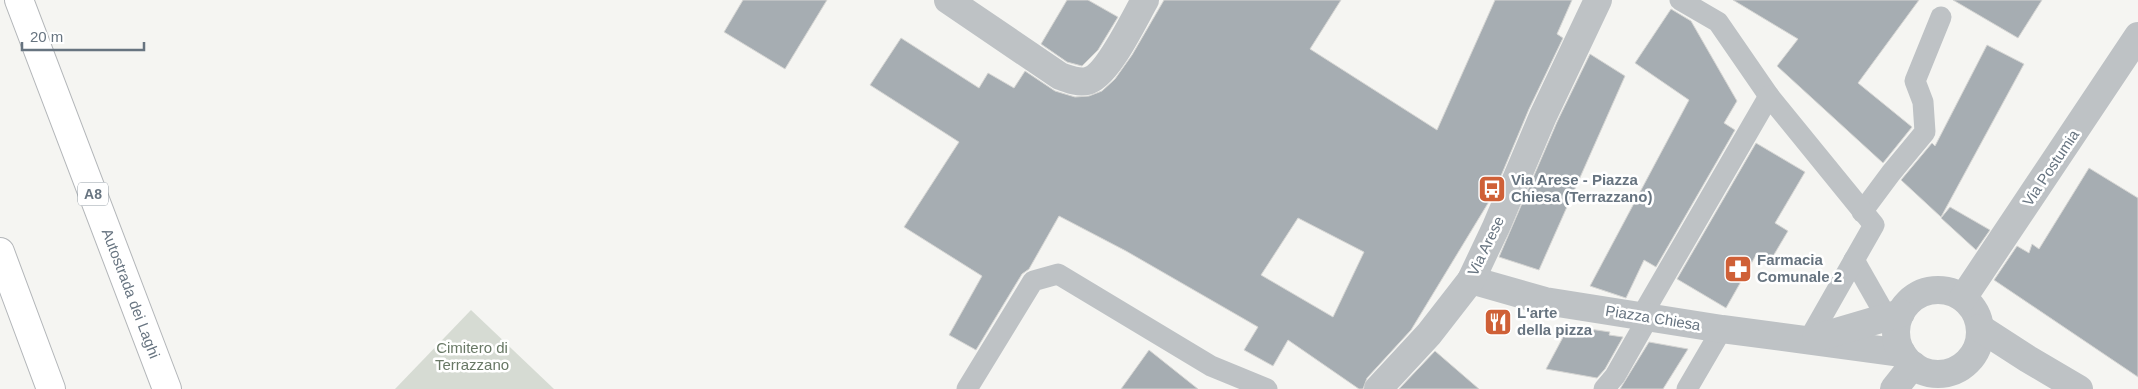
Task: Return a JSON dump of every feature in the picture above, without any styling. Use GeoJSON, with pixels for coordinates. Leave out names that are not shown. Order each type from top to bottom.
{"type":"FeatureCollection","features":[{"type":"Feature","properties":{"kind":"highway","name":"Autostrada dei Laghi"},"geometry":{"type":"LineString","coordinates":[[19,0],[167,389]]}},
{"type":"Feature","properties":{"kind":"highway"},"geometry":{"type":"LineString","coordinates":[[0,252],[51,389]]}},
{"type":"Feature","properties":{"kind":"street"},"geometry":{"type":"LineString","coordinates":[[948,0],[1060,76],[1075,81],[1088,81],[1099,75],[1145,0]]}},
{"type":"Feature","properties":{"kind":"street","name":"Via Arese"},"geometry":{"type":"LineString","coordinates":[[1378,389],[1429,334],[1471,280],[1496,227],[1543,116],[1598,0]]}},
{"type":"Feature","properties":{"kind":"street","name":"Via Postumia"},"geometry":{"type":"LineString","coordinates":[[1963,298],[2138,36]]}},
{"type":"Feature","properties":{"kind":"street","name":"Piazza Chiesa"},"geometry":{"type":"LineString","coordinates":[[1471,280],[1545,301],[1808,341],[1907,359]]}},
{"type":"Feature","properties":{"kind":"street"},"geometry":{"type":"LineString","coordinates":[[1936,290],[1950,292],[1963,298],[1977,316],[1980,337],[1973,356],[1956,370],[1948,381],[1907,359],[1897,340],[1894,315],[1909,301],[1922,294],[1936,290]]}},
{"type":"Feature","properties":{"kind":"street","name":"Piazza Chiesa"},"geometry":{"type":"LineString","coordinates":[[1808,341],[1894,315]]}},
{"type":"Feature","properties":{"kind":"street"},"geometry":{"type":"LineString","coordinates":[[1980,328],[2079,389]]}},
{"type":"Feature","properties":{"kind":"street"},"geometry":{"type":"LineString","coordinates":[[1973,356],[2021,355]]}},
{"type":"Feature","properties":{"kind":"street"},"geometry":{"type":"LineString","coordinates":[[1894,389],[1907,359]]}},
{"type":"Feature","properties":{"kind":"lane"},"geometry":{"type":"LineString","coordinates":[[1680,0],[1718,22],[1769,96],[1874,225],[1808,341]]}},
{"type":"Feature","properties":{"kind":"lane"},"geometry":{"type":"LineString","coordinates":[[1862,212],[1924,132],[1923,102],[1915,81],[1942,17]]}},
{"type":"Feature","properties":{"kind":"lane"},"geometry":{"type":"LineString","coordinates":[[1604,389],[1615,376],[1644,317],[1769,96]]}},
{"type":"Feature","properties":{"kind":"lane"},"geometry":{"type":"LineString","coordinates":[[1854,260],[1894,315]]}},
{"type":"Feature","properties":{"kind":"lane"},"geometry":{"type":"LineString","coordinates":[[968,389],[1033,281],[1058,274],[1211,366],[1268,389]]}},
{"type":"Feature","properties":{"kind":"lane"},"geometry":{"type":"LineString","coordinates":[[1687,389],[1722,329]]}},
{"type":"Feature","properties":{"kind":"green space","name":"Cimitero di Terrazzano"},"geometry":{"type":"Polygon","coordinates":[[[471,310],[554,389],[395,389],[471,310]]]}},
{"type":"Feature","properties":{"kind":"building"},"geometry":{"type":"Polygon","coordinates":[[[743,0],[827,0],[785,69],[724,32],[743,0]]]}},
{"type":"Feature","properties":{"kind":"building"},"geometry":{"type":"Polygon","coordinates":[[[1067,0],[1088,0],[1118,17],[1098,50],[1082,66],[1067,62],[1041,44],[1067,0]]]}},
{"type":"Feature","properties":{"kind":"building"},"geometry":{"type":"Polygon","coordinates":[[[1164,0],[1341,0],[1310,49],[1437,130],[1495,0],[1572,0],[1557,34],[1563,38],[1529,109],[1493,195],[1411,330],[1367,378],[1363,389],[1359,389],[1288,340],[1273,366],[1244,350],[1258,327],[1126,251],[1059,216],[1029,269],[1022,274],[976,350],[949,335],[982,276],[904,227],[959,142],[870,85],[901,38],[979,88],[988,73],[1014,88],[1025,71],[1055,91],[1075,97],[1089,96],[1102,91],[1115,79],[1132,55],[1164,0]],[[1298,218],[1261,275],[1333,317],[1364,252],[1298,218]]]}},
{"type":"Feature","properties":{"kind":"building"},"geometry":{"type":"Polygon","coordinates":[[[1733,0],[1919,0],[1858,83],[1912,127],[1883,163],[1777,66],[1798,39],[1733,0]]]}},
{"type":"Feature","properties":{"kind":"building"},"geometry":{"type":"Polygon","coordinates":[[[1953,0],[2042,0],[2018,38],[1953,0]]]}},
{"type":"Feature","properties":{"kind":"building"},"geometry":{"type":"Polygon","coordinates":[[[1671,9],[1691,21],[1737,101],[1724,123],[1735,130],[1656,267],[1644,260],[1626,298],[1590,286],[1689,100],[1635,63],[1671,9]]]}},
{"type":"Feature","properties":{"kind":"building"},"geometry":{"type":"Polygon","coordinates":[[[1987,45],[2024,64],[1941,217],[1901,180],[1932,143],[1935,146],[1987,45]]]}},
{"type":"Feature","properties":{"kind":"building"},"geometry":{"type":"Polygon","coordinates":[[[1590,54],[1625,76],[1539,270],[1499,257],[1557,122],[1590,54]]]}},
{"type":"Feature","properties":{"kind":"building"},"geometry":{"type":"Polygon","coordinates":[[[1756,143],[1805,172],[1775,223],[1788,231],[1769,263],[1756,255],[1726,308],[1677,279],[1756,143]]]}},
{"type":"Feature","properties":{"kind":"building"},"geometry":{"type":"Polygon","coordinates":[[[2089,168],[2138,198],[2138,377],[1994,280],[2017,246],[2029,253],[2032,244],[2039,249],[2089,168]]]}},
{"type":"Feature","properties":{"kind":"building"},"geometry":{"type":"Polygon","coordinates":[[[1950,207],[1990,230],[1976,250],[1941,218],[1950,207]]]}},
{"type":"Feature","properties":{"kind":"building"},"geometry":{"type":"Polygon","coordinates":[[[1569,326],[1610,332],[1609,335],[1623,337],[1605,369],[1597,378],[1546,369],[1569,326]]]}},
{"type":"Feature","properties":{"kind":"building"},"geometry":{"type":"Polygon","coordinates":[[[1649,342],[1688,349],[1663,389],[1620,389],[1649,342]]]}},
{"type":"Feature","properties":{"kind":"building"},"geometry":{"type":"Polygon","coordinates":[[[1149,350],[1198,389],[1121,389],[1149,350]]]}},
{"type":"Feature","properties":{"kind":"building"},"geometry":{"type":"Polygon","coordinates":[[[1435,351],[1479,389],[1399,389],[1435,351]]]}},
{"type":"Feature","properties":{"kind":"place","name":"Via Arese - Piazza Chiesa (Terrazzano)"},"geometry":{"type":"Point","coordinates":[1492,189]}},
{"type":"Feature","properties":{"kind":"place","name":"Farmacia Comunale 2"},"geometry":{"type":"Point","coordinates":[1738,269]}},
{"type":"Feature","properties":{"kind":"place","name":"L'arte della pizza"},"geometry":{"type":"Point","coordinates":[1498,322]}}]}
